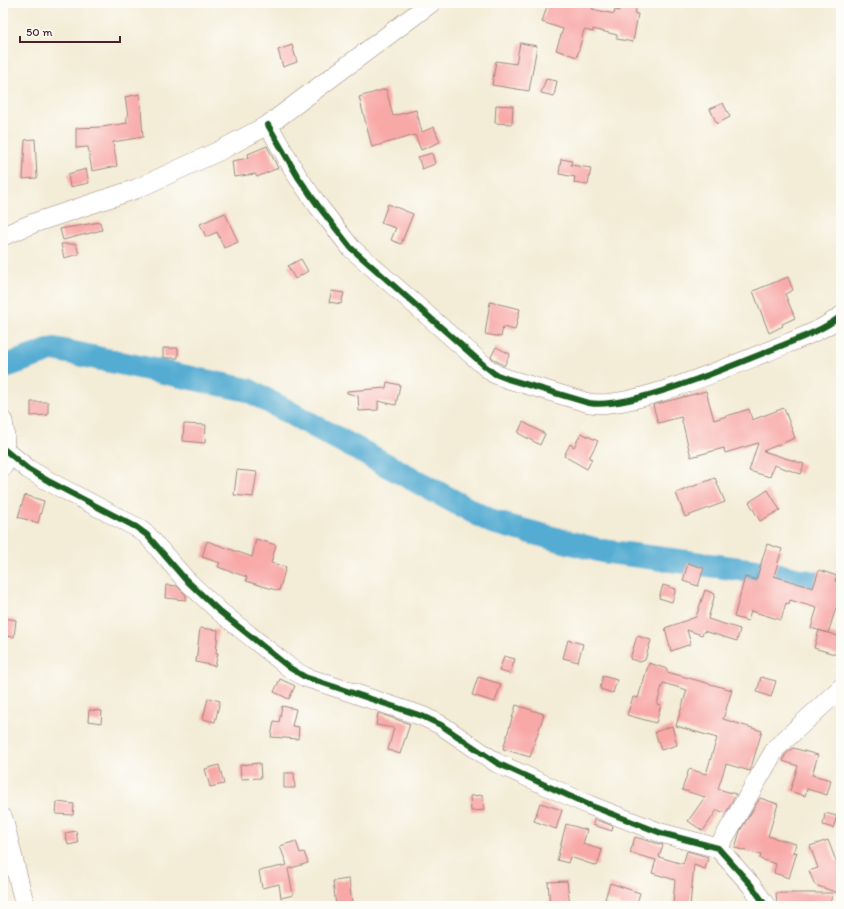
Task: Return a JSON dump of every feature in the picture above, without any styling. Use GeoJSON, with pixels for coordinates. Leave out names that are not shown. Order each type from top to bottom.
{"type":"FeatureCollection","features":[{"type":"Feature","properties":{"kind":"street"},"geometry":{"type":"LineString","coordinates":[[3,236],[34,223],[136,189],[219,152],[268,125],[431,3]]}},
{"type":"Feature","properties":{"kind":"street"},"geometry":{"type":"LineString","coordinates":[[268,125],[298,177],[319,207],[352,248],[486,367],[495,374],[508,379],[589,403],[599,405],[612,403],[652,394],[719,370],[794,340],[841,316]]}},
{"type":"Feature","properties":{"kind":"street"},"geometry":{"type":"LineString","coordinates":[[3,421],[4,459],[28,469],[136,527],[147,535],[185,579],[219,611],[290,668],[305,677],[422,716],[441,725],[497,763],[589,805],[661,833],[718,848],[766,906]]}},
{"type":"Feature","properties":{"kind":"street"},"geometry":{"type":"LineString","coordinates":[[718,848],[776,748],[841,688]]}},
{"type":"Feature","properties":{"kind":"street"},"geometry":{"type":"LineString","coordinates":[[3,818],[24,906]]}},
{"type":"Feature","properties":{"kind":"building"},"geometry":{"type":"Polygon","coordinates":[[[548,3],[584,3],[593,5],[592,9],[614,14],[615,10],[619,11],[620,3],[637,3],[635,14],[638,14],[633,42],[617,39],[617,35],[593,29],[593,32],[584,30],[577,57],[556,50],[563,29],[542,22],[548,3]]]}},
{"type":"Feature","properties":{"kind":"building"},"geometry":{"type":"Polygon","coordinates":[[[520,43],[537,46],[529,91],[492,85],[496,61],[516,64],[520,43]]]}},
{"type":"Feature","properties":{"kind":"building"},"geometry":{"type":"Polygon","coordinates":[[[292,45],[297,62],[283,67],[278,50],[292,45]]]}},
{"type":"Feature","properties":{"kind":"building"},"geometry":{"type":"Polygon","coordinates":[[[546,79],[557,81],[554,96],[541,93],[546,79]]]}},
{"type":"Feature","properties":{"kind":"building"},"geometry":{"type":"Polygon","coordinates":[[[386,89],[393,116],[416,110],[422,132],[434,127],[440,142],[421,150],[415,135],[372,147],[359,97],[386,89]]]}},
{"type":"Feature","properties":{"kind":"building"},"geometry":{"type":"Polygon","coordinates":[[[140,94],[143,137],[113,142],[117,166],[92,171],[88,147],[76,148],[76,128],[102,127],[127,123],[126,117],[128,116],[125,97],[140,94]]]}},
{"type":"Feature","properties":{"kind":"building"},"geometry":{"type":"Polygon","coordinates":[[[723,103],[730,117],[717,124],[710,109],[723,103]]]}},
{"type":"Feature","properties":{"kind":"building"},"geometry":{"type":"Polygon","coordinates":[[[496,105],[513,106],[512,124],[495,123],[496,105]]]}},
{"type":"Feature","properties":{"kind":"building"},"geometry":{"type":"Polygon","coordinates":[[[35,139],[37,178],[23,179],[25,140],[35,139]]]}},
{"type":"Feature","properties":{"kind":"building"},"geometry":{"type":"Polygon","coordinates":[[[267,146],[278,168],[257,177],[255,174],[234,177],[232,161],[249,158],[248,154],[267,146]]]}},
{"type":"Feature","properties":{"kind":"building"},"geometry":{"type":"Polygon","coordinates":[[[432,153],[435,164],[422,169],[418,157],[432,153]]]}},
{"type":"Feature","properties":{"kind":"building"},"geometry":{"type":"Polygon","coordinates":[[[561,159],[572,161],[571,165],[591,168],[588,185],[574,183],[575,177],[559,174],[561,159]]]}},
{"type":"Feature","properties":{"kind":"building"},"geometry":{"type":"Polygon","coordinates":[[[86,169],[89,183],[70,187],[68,174],[86,169]]]}},
{"type":"Feature","properties":{"kind":"building"},"geometry":{"type":"Polygon","coordinates":[[[388,204],[413,214],[401,244],[391,240],[396,228],[381,223],[388,204]]]}},
{"type":"Feature","properties":{"kind":"building"},"geometry":{"type":"Polygon","coordinates":[[[225,213],[238,242],[224,248],[217,232],[206,237],[200,224],[225,213]]]}},
{"type":"Feature","properties":{"kind":"building"},"geometry":{"type":"Polygon","coordinates":[[[100,222],[102,230],[63,240],[60,229],[100,222]]]}},
{"type":"Feature","properties":{"kind":"building"},"geometry":{"type":"Polygon","coordinates":[[[61,244],[76,244],[79,254],[64,258],[61,244]]]}},
{"type":"Feature","properties":{"kind":"building"},"geometry":{"type":"Polygon","coordinates":[[[301,259],[308,271],[295,279],[288,266],[301,259]]]}},
{"type":"Feature","properties":{"kind":"building"},"geometry":{"type":"Polygon","coordinates":[[[788,277],[793,290],[785,294],[795,318],[782,324],[783,326],[769,333],[753,291],[788,277]]]}},
{"type":"Feature","properties":{"kind":"building"},"geometry":{"type":"Polygon","coordinates":[[[332,291],[344,293],[341,304],[329,302],[332,291]]]}},
{"type":"Feature","properties":{"kind":"building"},"geometry":{"type":"Polygon","coordinates":[[[490,302],[520,309],[515,330],[503,327],[501,337],[485,334],[490,302]]]}},
{"type":"Feature","properties":{"kind":"building"},"geometry":{"type":"Polygon","coordinates":[[[496,347],[510,354],[504,366],[491,357],[496,347]]]}},
{"type":"Feature","properties":{"kind":"building"},"geometry":{"type":"Polygon","coordinates":[[[163,348],[178,348],[178,358],[163,358],[163,348]]]}},
{"type":"Feature","properties":{"kind":"building"},"geometry":{"type":"Polygon","coordinates":[[[387,382],[400,385],[396,405],[378,401],[378,410],[359,411],[358,396],[347,393],[347,391],[386,388],[387,382]]]}},
{"type":"Feature","properties":{"kind":"building"},"geometry":{"type":"Polygon","coordinates":[[[706,391],[714,420],[749,409],[752,420],[784,408],[795,438],[763,451],[804,464],[801,474],[774,465],[770,477],[749,471],[758,443],[725,453],[724,448],[691,457],[681,417],[658,423],[653,405],[706,391]]]}},
{"type":"Feature","properties":{"kind":"building"},"geometry":{"type":"Polygon","coordinates":[[[31,402],[48,402],[48,415],[31,416],[31,402]]]}},
{"type":"Feature","properties":{"kind":"building"},"geometry":{"type":"Polygon","coordinates":[[[523,422],[545,434],[540,445],[518,433],[523,422]]]}},
{"type":"Feature","properties":{"kind":"building"},"geometry":{"type":"Polygon","coordinates":[[[184,424],[206,425],[205,443],[183,441],[184,424]]]}},
{"type":"Feature","properties":{"kind":"building"},"geometry":{"type":"Polygon","coordinates":[[[581,433],[598,441],[589,458],[592,459],[587,469],[564,456],[570,444],[574,447],[581,433]]]}},
{"type":"Feature","properties":{"kind":"building"},"geometry":{"type":"Polygon","coordinates":[[[237,470],[257,472],[253,497],[234,495],[237,470]]]}},
{"type":"Feature","properties":{"kind":"building"},"geometry":{"type":"Polygon","coordinates":[[[715,478],[725,502],[685,517],[676,493],[715,478]]]}},
{"type":"Feature","properties":{"kind":"building"},"geometry":{"type":"Polygon","coordinates":[[[768,490],[780,510],[760,521],[749,502],[768,490]]]}},
{"type":"Feature","properties":{"kind":"building"},"geometry":{"type":"Polygon","coordinates":[[[25,495],[44,501],[38,523],[18,517],[25,495]]]}},
{"type":"Feature","properties":{"kind":"building"},"geometry":{"type":"Polygon","coordinates":[[[256,539],[276,545],[271,563],[286,567],[279,591],[246,581],[247,577],[218,567],[220,563],[202,557],[207,541],[252,557],[256,539]]]}},
{"type":"Feature","properties":{"kind":"building"},"geometry":{"type":"Polygon","coordinates":[[[767,544],[782,549],[774,576],[813,588],[819,570],[837,576],[835,581],[841,583],[841,609],[836,608],[828,633],[811,628],[817,608],[790,600],[789,604],[786,603],[781,620],[751,611],[748,621],[734,617],[745,577],[756,580],[767,544]]]}},
{"type":"Feature","properties":{"kind":"building"},"geometry":{"type":"Polygon","coordinates":[[[688,563],[704,568],[698,586],[683,581],[688,563]]]}},
{"type":"Feature","properties":{"kind":"building"},"geometry":{"type":"Polygon","coordinates":[[[166,585],[177,586],[186,595],[186,600],[165,598],[166,585]]]}},
{"type":"Feature","properties":{"kind":"building"},"geometry":{"type":"Polygon","coordinates":[[[663,585],[676,589],[672,602],[659,598],[663,585]]]}},
{"type":"Feature","properties":{"kind":"building"},"geometry":{"type":"Polygon","coordinates":[[[705,590],[715,594],[708,619],[740,629],[737,641],[704,631],[702,635],[687,630],[691,644],[671,651],[665,628],[696,617],[705,590]]]}},
{"type":"Feature","properties":{"kind":"building"},"geometry":{"type":"Polygon","coordinates":[[[4,618],[16,620],[14,637],[3,636],[4,618]]]}},
{"type":"Feature","properties":{"kind":"building"},"geometry":{"type":"Polygon","coordinates":[[[200,628],[218,630],[216,653],[218,653],[215,666],[196,662],[200,628]]]}},
{"type":"Feature","properties":{"kind":"building"},"geometry":{"type":"Polygon","coordinates":[[[819,630],[841,637],[841,656],[814,648],[819,630]]]}},
{"type":"Feature","properties":{"kind":"building"},"geometry":{"type":"Polygon","coordinates":[[[637,636],[651,640],[645,660],[640,662],[630,659],[637,636]]]}},
{"type":"Feature","properties":{"kind":"building"},"geometry":{"type":"Polygon","coordinates":[[[568,640],[583,644],[578,662],[563,658],[568,640]]]}},
{"type":"Feature","properties":{"kind":"building"},"geometry":{"type":"Polygon","coordinates":[[[504,656],[515,659],[510,674],[499,671],[504,656]]]}},
{"type":"Feature","properties":{"kind":"building"},"geometry":{"type":"Polygon","coordinates":[[[649,663],[667,669],[667,672],[732,690],[723,719],[762,731],[750,771],[726,764],[718,789],[736,794],[726,813],[717,810],[703,831],[688,821],[705,797],[682,790],[689,769],[706,774],[717,738],[676,726],[687,690],[663,683],[657,704],[661,705],[656,723],[627,715],[633,697],[638,698],[649,663]]]}},
{"type":"Feature","properties":{"kind":"building"},"geometry":{"type":"Polygon","coordinates":[[[603,676],[617,680],[613,693],[600,689],[603,676]]]}},
{"type":"Feature","properties":{"kind":"building"},"geometry":{"type":"Polygon","coordinates":[[[478,677],[501,684],[495,702],[472,695],[478,677]]]}},
{"type":"Feature","properties":{"kind":"building"},"geometry":{"type":"Polygon","coordinates":[[[761,677],[776,681],[771,697],[757,692],[761,677]]]}},
{"type":"Feature","properties":{"kind":"building"},"geometry":{"type":"Polygon","coordinates":[[[280,679],[295,686],[289,699],[274,692],[280,679]]]}},
{"type":"Feature","properties":{"kind":"building"},"geometry":{"type":"Polygon","coordinates":[[[208,698],[220,701],[215,722],[203,719],[208,698]]]}},
{"type":"Feature","properties":{"kind":"building"},"geometry":{"type":"Polygon","coordinates":[[[516,705],[544,714],[530,757],[503,749],[516,705]]]}},
{"type":"Feature","properties":{"kind":"building"},"geometry":{"type":"Polygon","coordinates":[[[282,706],[296,709],[292,726],[299,727],[298,739],[271,737],[274,721],[279,722],[282,706]]]}},
{"type":"Feature","properties":{"kind":"building"},"geometry":{"type":"Polygon","coordinates":[[[89,710],[102,711],[101,723],[88,721],[89,710]]]}},
{"type":"Feature","properties":{"kind":"building"},"geometry":{"type":"Polygon","coordinates":[[[378,713],[410,724],[400,754],[388,750],[394,728],[376,725],[378,713]]]}},
{"type":"Feature","properties":{"kind":"building"},"geometry":{"type":"Polygon","coordinates":[[[672,726],[677,745],[661,750],[655,732],[672,726]]]}},
{"type":"Feature","properties":{"kind":"building"},"geometry":{"type":"Polygon","coordinates":[[[793,748],[818,755],[812,775],[831,780],[827,795],[807,789],[805,796],[790,791],[798,766],[783,761],[785,755],[793,748]]]}},
{"type":"Feature","properties":{"kind":"building"},"geometry":{"type":"Polygon","coordinates":[[[260,763],[261,778],[241,779],[240,765],[260,763]]]}},
{"type":"Feature","properties":{"kind":"building"},"geometry":{"type":"Polygon","coordinates":[[[219,765],[224,784],[210,787],[205,769],[219,765]]]}},
{"type":"Feature","properties":{"kind":"building"},"geometry":{"type":"Polygon","coordinates":[[[284,773],[294,773],[295,788],[284,788],[284,773]]]}},
{"type":"Feature","properties":{"kind":"building"},"geometry":{"type":"Polygon","coordinates":[[[483,795],[484,810],[471,811],[470,796],[483,795]]]}},
{"type":"Feature","properties":{"kind":"building"},"geometry":{"type":"Polygon","coordinates":[[[760,798],[778,804],[768,836],[796,844],[793,853],[797,852],[789,878],[774,873],[776,864],[760,859],[761,855],[735,848],[740,831],[760,798]]]}},
{"type":"Feature","properties":{"kind":"building"},"geometry":{"type":"Polygon","coordinates":[[[57,802],[74,804],[73,815],[56,814],[57,802]]]}},
{"type":"Feature","properties":{"kind":"building"},"geometry":{"type":"Polygon","coordinates":[[[540,803],[562,810],[556,829],[534,821],[540,803]]]}},
{"type":"Feature","properties":{"kind":"building"},"geometry":{"type":"Polygon","coordinates":[[[825,813],[837,816],[833,828],[823,825],[825,813]]]}},
{"type":"Feature","properties":{"kind":"building"},"geometry":{"type":"Polygon","coordinates":[[[594,819],[613,826],[612,831],[593,825],[594,819]]]}},
{"type":"Feature","properties":{"kind":"building"},"geometry":{"type":"Polygon","coordinates":[[[566,824],[587,830],[583,844],[602,850],[597,866],[570,857],[568,863],[557,860],[566,824]]]}},
{"type":"Feature","properties":{"kind":"building"},"geometry":{"type":"Polygon","coordinates":[[[76,831],[78,843],[68,845],[65,833],[76,831]]]}},
{"type":"Feature","properties":{"kind":"building"},"geometry":{"type":"Polygon","coordinates":[[[635,837],[663,845],[659,857],[683,864],[687,851],[708,857],[705,869],[694,865],[690,906],[673,905],[675,880],[652,873],[656,860],[630,853],[635,837]]]}},
{"type":"Feature","properties":{"kind":"building"},"geometry":{"type":"Polygon","coordinates":[[[828,840],[836,861],[841,859],[841,894],[815,885],[809,871],[818,868],[810,846],[828,840]]]}},
{"type":"Feature","properties":{"kind":"building"},"geometry":{"type":"Polygon","coordinates":[[[296,841],[300,853],[304,852],[308,863],[288,869],[293,895],[281,898],[279,884],[262,888],[259,871],[287,865],[280,846],[296,841]]]}},
{"type":"Feature","properties":{"kind":"building"},"geometry":{"type":"Polygon","coordinates":[[[349,879],[352,904],[336,906],[333,881],[349,879]]]}},
{"type":"Feature","properties":{"kind":"building"},"geometry":{"type":"Polygon","coordinates":[[[567,881],[570,906],[550,906],[548,882],[567,881]]]}},
{"type":"Feature","properties":{"kind":"building"},"geometry":{"type":"Polygon","coordinates":[[[610,883],[640,893],[636,906],[619,906],[620,904],[605,899],[610,883]]]}},
{"type":"Feature","properties":{"kind":"building"},"geometry":{"type":"Polygon","coordinates":[[[776,893],[833,893],[829,906],[777,906],[776,893]]]}},
{"type":"Feature","properties":{"kind":"waterway"},"geometry":{"type":"LineString","coordinates":[[3,367],[54,349],[248,390],[492,522],[602,551],[763,572],[841,589]]}},
{"type":"Feature","properties":{"kind":"cycle path"},"geometry":{"type":"LineString","coordinates":[[268,125],[298,177],[351,248],[486,367],[495,374],[508,379],[589,403],[606,404],[651,394],[701,378],[794,341],[814,332],[841,316]]}},
{"type":"Feature","properties":{"kind":"cycle path"},"geometry":{"type":"LineString","coordinates":[[5,450],[28,469],[136,527],[147,535],[185,579],[219,611],[290,668],[305,677],[422,716],[441,725],[497,763],[589,805],[661,833],[718,848],[751,885],[766,906]]}}]}
